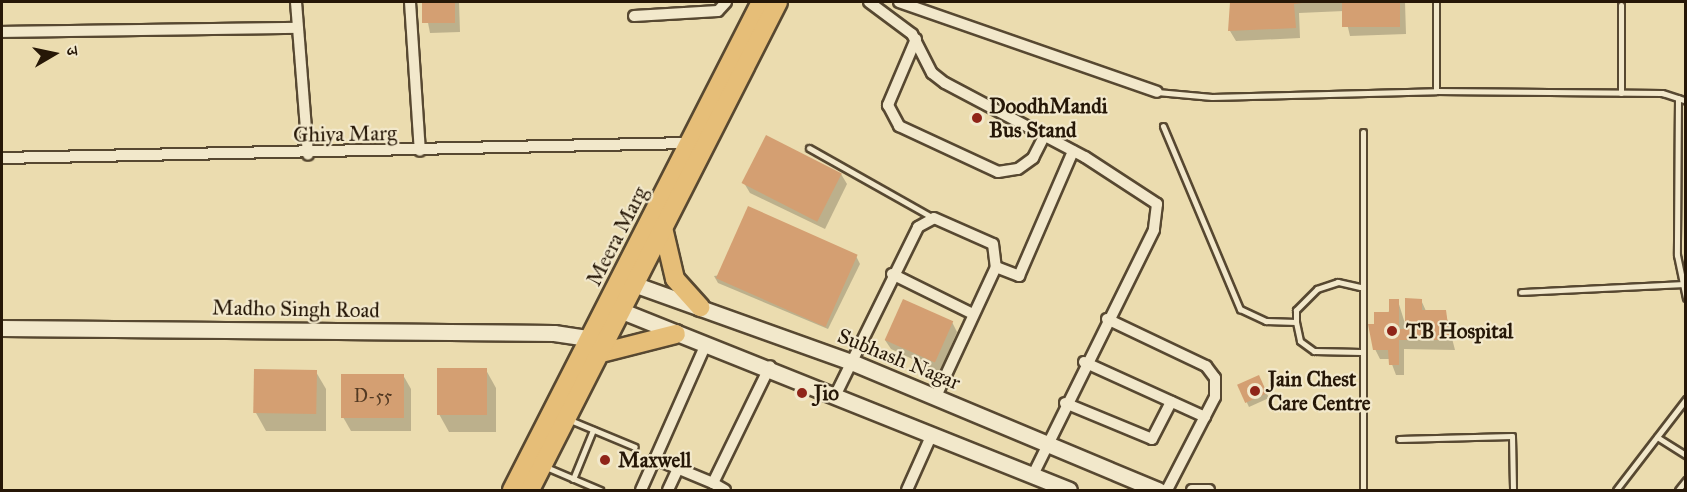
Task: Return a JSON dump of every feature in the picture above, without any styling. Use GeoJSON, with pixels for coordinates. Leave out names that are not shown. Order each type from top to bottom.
{"type":"FeatureCollection","features":[{"type":"Feature","properties":{"kind":"main road","name":"Meera Marg"},"geometry":{"type":"LineString","coordinates":[[512,490],[761,2]]}},
{"type":"Feature","properties":{"kind":"main road","name":"Meera Marg"},"geometry":{"type":"LineString","coordinates":[[530,490],[565,419],[607,347],[638,287],[778,2]]}},
{"type":"Feature","properties":{"kind":"main road"},"geometry":{"type":"LineString","coordinates":[[664,232],[675,279],[700,307]]}},
{"type":"Feature","properties":{"kind":"main road"},"geometry":{"type":"LineString","coordinates":[[607,347],[676,334]]}},
{"type":"Feature","properties":{"kind":"street"},"geometry":{"type":"LineString","coordinates":[[296,2],[308,155]]}},
{"type":"Feature","properties":{"kind":"street"},"geometry":{"type":"LineString","coordinates":[[410,2],[420,152]]}},
{"type":"Feature","properties":{"kind":"street"},"geometry":{"type":"LineString","coordinates":[[634,16],[718,11],[726,2]]}},
{"type":"Feature","properties":{"kind":"street"},"geometry":{"type":"LineString","coordinates":[[869,2],[916,39],[932,73],[945,83],[1073,152],[1157,204],[1154,230],[1084,362],[1032,475]]}},
{"type":"Feature","properties":{"kind":"street"},"geometry":{"type":"LineString","coordinates":[[899,2],[1157,92]]}},
{"type":"Feature","properties":{"kind":"street"},"geometry":{"type":"LineString","coordinates":[[2,32],[297,28]]}},
{"type":"Feature","properties":{"kind":"street"},"geometry":{"type":"LineString","coordinates":[[916,39],[888,105],[899,126],[998,172],[1018,169],[1033,158],[1044,136]]}},
{"type":"Feature","properties":{"kind":"street","name":"Ghiya Marg"},"geometry":{"type":"LineString","coordinates":[[2,158],[308,155],[689,143]]}},
{"type":"Feature","properties":{"kind":"street"},"geometry":{"type":"LineString","coordinates":[[996,267],[1019,276],[1073,152]]}},
{"type":"Feature","properties":{"kind":"street"},"geometry":{"type":"LineString","coordinates":[[836,394],[849,361],[892,274],[918,228],[934,218],[993,244],[996,267],[936,396]]}},
{"type":"Feature","properties":{"kind":"street"},"geometry":{"type":"LineString","coordinates":[[892,274],[973,314]]}},
{"type":"Feature","properties":{"kind":"street","name":"Subhash Nagar"},"geometry":{"type":"LineString","coordinates":[[620,278],[638,287],[849,361],[1158,490]]}},
{"type":"Feature","properties":{"kind":"street"},"geometry":{"type":"LineString","coordinates":[[607,305],[676,334],[770,366],[1069,490]]}},
{"type":"Feature","properties":{"kind":"street"},"geometry":{"type":"LineString","coordinates":[[1107,319],[1206,366],[1215,378],[1215,397],[1167,490]]}},
{"type":"Feature","properties":{"kind":"street","name":"Madho Singh Road"},"geometry":{"type":"LineString","coordinates":[[2,328],[590,337],[607,347]]}},
{"type":"Feature","properties":{"kind":"street"},"geometry":{"type":"LineString","coordinates":[[641,490],[706,344]]}},
{"type":"Feature","properties":{"kind":"street"},"geometry":{"type":"LineString","coordinates":[[1084,362],[1205,417]]}},
{"type":"Feature","properties":{"kind":"street"},"geometry":{"type":"LineString","coordinates":[[713,483],[770,366]]}},
{"type":"Feature","properties":{"kind":"street"},"geometry":{"type":"LineString","coordinates":[[1065,403],[1152,438],[1171,402]]}},
{"type":"Feature","properties":{"kind":"street"},"geometry":{"type":"LineString","coordinates":[[907,490],[932,434]]}},
{"type":"Feature","properties":{"kind":"street"},"geometry":{"type":"LineString","coordinates":[[655,459],[725,490]]}},
{"type":"Feature","properties":{"kind":"street"},"geometry":{"type":"LineString","coordinates":[[668,490],[678,469]]}},
{"type":"Feature","properties":{"kind":"street"},"geometry":{"type":"LineString","coordinates":[[1192,490],[1209,490]]}},
{"type":"Feature","properties":{"kind":"lane"},"geometry":{"type":"LineString","coordinates":[[1436,2],[1436,91]]}},
{"type":"Feature","properties":{"kind":"lane"},"geometry":{"type":"LineString","coordinates":[[1621,5],[1621,93]]}},
{"type":"Feature","properties":{"kind":"lane"},"geometry":{"type":"LineString","coordinates":[[1157,92],[1212,97],[1436,91],[1621,93],[1678,98],[1686,101]]}},
{"type":"Feature","properties":{"kind":"lane"},"geometry":{"type":"LineString","coordinates":[[1678,98],[1677,255],[1686,298]]}},
{"type":"Feature","properties":{"kind":"lane"},"geometry":{"type":"LineString","coordinates":[[1163,126],[1240,309],[1266,321],[1296,322]]}},
{"type":"Feature","properties":{"kind":"lane"},"geometry":{"type":"LineString","coordinates":[[1363,132],[1360,287],[1363,490]]}},
{"type":"Feature","properties":{"kind":"lane"},"geometry":{"type":"LineString","coordinates":[[809,148],[934,218]]}},
{"type":"Feature","properties":{"kind":"lane"},"geometry":{"type":"LineString","coordinates":[[1360,287],[1338,282],[1317,289],[1296,310],[1296,322],[1300,341],[1314,351],[1361,352]]}},
{"type":"Feature","properties":{"kind":"lane"},"geometry":{"type":"LineString","coordinates":[[1521,292],[1682,284]]}},
{"type":"Feature","properties":{"kind":"lane"},"geometry":{"type":"LineString","coordinates":[[1616,490],[1686,399]]}},
{"type":"Feature","properties":{"kind":"lane"},"geometry":{"type":"LineString","coordinates":[[565,419],[635,447]]}},
{"type":"Feature","properties":{"kind":"lane"},"geometry":{"type":"LineString","coordinates":[[573,479],[593,430]]}},
{"type":"Feature","properties":{"kind":"lane"},"geometry":{"type":"LineString","coordinates":[[1399,439],[1512,436],[1513,490]]}},
{"type":"Feature","properties":{"kind":"lane"},"geometry":{"type":"LineString","coordinates":[[1657,437],[1686,455]]}},
{"type":"Feature","properties":{"kind":"lane"},"geometry":{"type":"LineString","coordinates":[[542,466],[600,490]]}},
{"type":"Feature","properties":{"kind":"lane"},"geometry":{"type":"LineString","coordinates":[[1678,490],[1686,480]]}},
{"type":"Feature","properties":{"kind":"building"},"geometry":{"type":"Polygon","coordinates":[[[422,2],[455,2],[455,23],[422,23],[422,2]]]}},
{"type":"Feature","properties":{"kind":"building"},"geometry":{"type":"Polygon","coordinates":[[[1230,2],[1302,3],[1294,4],[1296,28],[1228,31],[1230,2]]]}},
{"type":"Feature","properties":{"kind":"building"},"geometry":{"type":"Polygon","coordinates":[[[1342,2],[1400,2],[1400,27],[1342,27],[1342,2]]]}},
{"type":"Feature","properties":{"kind":"building"},"geometry":{"type":"Polygon","coordinates":[[[766,135],[842,174],[817,222],[741,183],[766,135]]]}},
{"type":"Feature","properties":{"kind":"building"},"geometry":{"type":"Polygon","coordinates":[[[748,206],[858,255],[825,327],[716,278],[748,206]]]}},
{"type":"Feature","properties":{"kind":"building"},"geometry":{"type":"Polygon","coordinates":[[[1405,298],[1422,299],[1422,310],[1446,310],[1450,340],[1399,340],[1399,365],[1389,365],[1388,350],[1373,350],[1368,324],[1374,324],[1374,312],[1389,312],[1389,299],[1399,299],[1399,329],[1405,329],[1405,298]]]}},
{"type":"Feature","properties":{"kind":"building"},"geometry":{"type":"Polygon","coordinates":[[[903,299],[953,321],[935,362],[885,340],[903,299]]]}},
{"type":"Feature","properties":{"kind":"building"},"geometry":{"type":"Polygon","coordinates":[[[437,368],[487,368],[487,415],[437,415],[437,368]]]}},
{"type":"Feature","properties":{"kind":"building"},"geometry":{"type":"Polygon","coordinates":[[[254,369],[317,370],[316,414],[253,413],[254,369]]]}},
{"type":"Feature","properties":{"kind":"building"},"geometry":{"type":"Polygon","coordinates":[[[341,374],[404,374],[404,418],[341,418],[341,374]]]}},
{"type":"Feature","properties":{"kind":"building"},"geometry":{"type":"Polygon","coordinates":[[[1259,375],[1267,393],[1245,403],[1237,385],[1259,375]]]}},
{"type":"Feature","properties":{"kind":"place","name":"DoodhMandi Bus Stand"},"geometry":{"type":"Point","coordinates":[977,118]}},
{"type":"Feature","properties":{"kind":"place","name":"TB Hospital"},"geometry":{"type":"Point","coordinates":[1392,331]}},
{"type":"Feature","properties":{"kind":"place","name":"Jain Chest Care Centre"},"geometry":{"type":"Point","coordinates":[1255,391]}},
{"type":"Feature","properties":{"kind":"place","name":"Jio"},"geometry":{"type":"Point","coordinates":[802,393]}},
{"type":"Feature","properties":{"kind":"place","name":"Maxwell"},"geometry":{"type":"Point","coordinates":[605,460]}}]}
